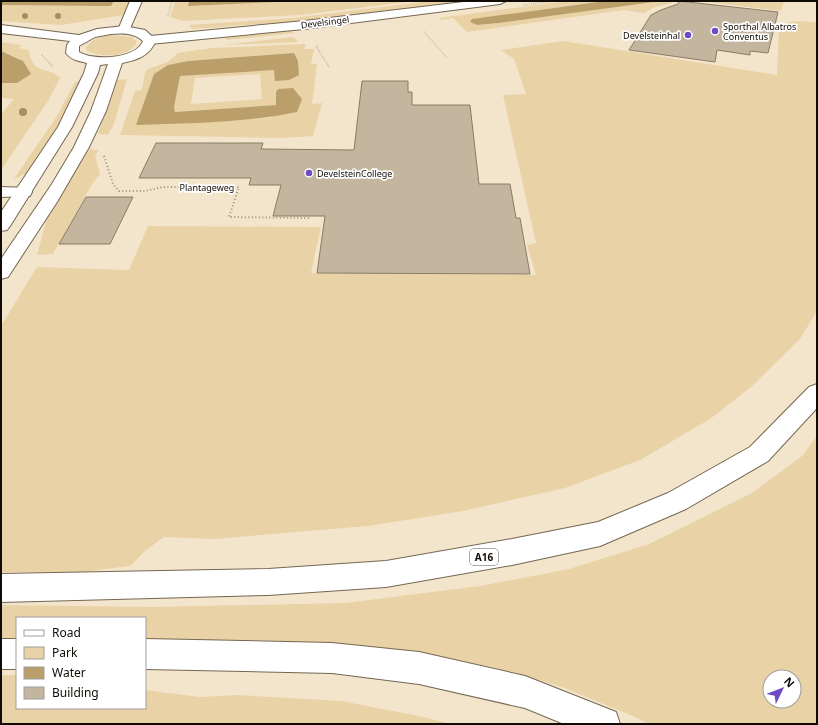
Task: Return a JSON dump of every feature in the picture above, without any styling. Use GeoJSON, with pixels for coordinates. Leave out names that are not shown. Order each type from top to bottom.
{"type":"FeatureCollection","features":[{"type":"Feature","properties":{"kind":"main road"},"geometry":{"type":"LineString","coordinates":[[124,30],[136,1]]}},
{"type":"Feature","properties":{"kind":"main road","name":"Develsingel"},"geometry":{"type":"LineString","coordinates":[[150,40],[304,25],[500,1]]}},
{"type":"Feature","properties":{"kind":"main road"},"geometry":{"type":"LineString","coordinates":[[1,29],[80,39]]}},
{"type":"Feature","properties":{"kind":"main road"},"geometry":{"type":"LineString","coordinates":[[124,30],[141,33],[150,40],[149,44],[142,51],[116,60],[94,61],[77,57],[72,53],[72,47],[80,39],[96,33],[124,30]]}},
{"type":"Feature","properties":{"kind":"main road"},"geometry":{"type":"LineString","coordinates":[[1,273],[76,158],[103,100],[116,60]]}},
{"type":"Feature","properties":{"kind":"main road"},"geometry":{"type":"LineString","coordinates":[[1,226],[65,127],[91,73],[94,61]]}},
{"type":"Feature","properties":{"kind":"main road"},"geometry":{"type":"LineString","coordinates":[[1,192],[24,192]]}},
{"type":"Feature","properties":{"kind":"main road","name":"A16"},"geometry":{"type":"LineString","coordinates":[[1,588],[268,582],[386,574],[512,552],[600,534],[677,501],[759,454],[817,393]]}},
{"type":"Feature","properties":{"kind":"main road"},"geometry":{"type":"LineString","coordinates":[[1,654],[16,654]]}},
{"type":"Feature","properties":{"kind":"main road"},"geometry":{"type":"LineString","coordinates":[[146,654],[332,658],[419,668],[525,692],[604,724]]}},
{"type":"Feature","properties":{"kind":"path"},"geometry":{"type":"LineString","coordinates":[[168,15],[172,1]]}},
{"type":"Feature","properties":{"kind":"path"},"geometry":{"type":"LineString","coordinates":[[420,28],[447,58]]}},
{"type":"Feature","properties":{"kind":"path","name":"Plantageweg"},"geometry":{"type":"LineString","coordinates":[[113,184],[119,191],[145,191],[163,187],[239,187],[229,217],[311,218]]}},
{"type":"Feature","properties":{"kind":"green space"},"geometry":{"type":"Polygon","coordinates":[[[114,1],[129,1],[124,15],[61,25],[1,21],[1,5],[111,6],[114,1]]]}},
{"type":"Feature","properties":{"kind":"green space"},"geometry":{"type":"Polygon","coordinates":[[[175,1],[189,1],[188,6],[302,1],[416,1],[300,15],[182,21],[170,17],[175,1]]]}},
{"type":"Feature","properties":{"kind":"green space"},"geometry":{"type":"Polygon","coordinates":[[[430,1],[470,1],[316,20],[192,29],[189,25],[293,18],[430,1]]]}},
{"type":"Feature","properties":{"kind":"green space"},"geometry":{"type":"Polygon","coordinates":[[[567,1],[605,1],[472,19],[470,22],[478,25],[499,23],[661,1],[673,1],[672,3],[655,7],[644,13],[624,10],[467,32],[453,18],[441,20],[439,18],[567,1]]]}},
{"type":"Feature","properties":{"kind":"green space"},"geometry":{"type":"Polygon","coordinates":[[[701,1],[784,1],[781,11],[701,1]]]}},
{"type":"Feature","properties":{"kind":"green space"},"geometry":{"type":"Polygon","coordinates":[[[796,21],[817,22],[817,311],[800,339],[751,387],[710,419],[640,460],[565,488],[463,511],[368,526],[214,539],[164,537],[145,551],[130,566],[82,572],[1,572],[1,326],[37,267],[129,270],[148,226],[321,227],[311,273],[536,275],[527,245],[536,243],[503,95],[526,94],[514,59],[501,50],[563,41],[777,75],[779,27],[785,23],[796,21]]]}},
{"type":"Feature","properties":{"kind":"green space"},"geometry":{"type":"Polygon","coordinates":[[[291,30],[294,33],[227,40],[226,38],[291,30]]]}},
{"type":"Feature","properties":{"kind":"green space"},"geometry":{"type":"Polygon","coordinates":[[[109,35],[132,37],[137,42],[128,51],[121,54],[106,55],[92,53],[86,50],[86,47],[93,40],[109,35]]]}},
{"type":"Feature","properties":{"kind":"green space"},"geometry":{"type":"Polygon","coordinates":[[[293,37],[298,42],[222,45],[293,37]]]}},
{"type":"Feature","properties":{"kind":"green space"},"geometry":{"type":"Polygon","coordinates":[[[1,42],[22,45],[18,48],[29,50],[34,64],[38,68],[52,72],[60,78],[48,101],[1,170],[1,114],[14,99],[1,98],[1,83],[17,83],[20,59],[1,51],[1,42]]]}},
{"type":"Feature","properties":{"kind":"green space"},"geometry":{"type":"Polygon","coordinates":[[[306,44],[304,49],[314,49],[311,64],[317,64],[312,104],[322,103],[313,136],[284,138],[120,135],[135,91],[142,90],[145,73],[148,69],[168,62],[178,53],[212,48],[306,44]],[[294,53],[188,61],[168,65],[154,74],[137,124],[270,118],[302,99],[293,88],[278,89],[276,92],[276,105],[175,112],[174,107],[179,76],[274,69],[294,53]],[[260,74],[195,78],[191,104],[262,99],[260,74]]]}},
{"type":"Feature","properties":{"kind":"green space"},"geometry":{"type":"Polygon","coordinates":[[[127,79],[114,124],[108,135],[98,134],[117,80],[127,79]]]}},
{"type":"Feature","properties":{"kind":"green space"},"geometry":{"type":"Polygon","coordinates":[[[75,82],[81,82],[66,116],[32,171],[14,179],[57,116],[75,82]]]}},
{"type":"Feature","properties":{"kind":"green space"},"geometry":{"type":"Polygon","coordinates":[[[89,149],[99,150],[95,156],[100,174],[92,184],[53,254],[37,255],[47,218],[89,149]]]}},
{"type":"Feature","properties":{"kind":"green space"},"geometry":{"type":"Polygon","coordinates":[[[817,436],[817,724],[648,724],[635,717],[562,687],[492,667],[354,646],[259,640],[146,640],[146,617],[16,617],[16,640],[1,640],[1,605],[151,607],[345,603],[480,586],[569,569],[649,544],[752,493],[802,456],[817,436]]]}},
{"type":"Feature","properties":{"kind":"green space"},"geometry":{"type":"Polygon","coordinates":[[[1,675],[16,675],[16,709],[146,709],[146,690],[200,697],[238,695],[341,701],[419,716],[451,724],[1,724],[1,675]]]}},
{"type":"Feature","properties":{"kind":"water"},"geometry":{"type":"Polygon","coordinates":[[[1,1],[114,1],[111,6],[98,6],[1,5],[1,1]]]}},
{"type":"Feature","properties":{"kind":"water"},"geometry":{"type":"Polygon","coordinates":[[[189,1],[302,1],[188,6],[189,1]]]}},
{"type":"Feature","properties":{"kind":"water"},"geometry":{"type":"Polygon","coordinates":[[[605,1],[661,1],[499,23],[477,25],[470,22],[472,19],[605,1]]]}},
{"type":"Feature","properties":{"kind":"water"},"geometry":{"type":"Polygon","coordinates":[[[1,51],[23,61],[31,74],[17,83],[1,83],[1,51]]]}},
{"type":"Feature","properties":{"kind":"water"},"geometry":{"type":"Polygon","coordinates":[[[294,53],[298,61],[299,75],[289,80],[275,81],[274,70],[180,76],[174,107],[175,112],[276,105],[276,92],[278,89],[293,88],[302,99],[297,112],[277,116],[237,120],[136,125],[154,74],[168,65],[188,61],[294,53]]]}},
{"type":"Feature","properties":{"kind":"building","name":"Develsteinhal"},"geometry":{"type":"Polygon","coordinates":[[[679,1],[778,12],[768,53],[750,51],[750,55],[717,50],[715,62],[629,50],[651,15],[678,4],[679,1]]]}},
{"type":"Feature","properties":{"kind":"building","name":"DevelsteinCollege"},"geometry":{"type":"Polygon","coordinates":[[[362,81],[408,81],[408,92],[412,92],[412,105],[470,105],[479,184],[510,184],[516,218],[520,218],[530,274],[317,273],[325,216],[273,216],[281,185],[249,185],[251,178],[139,178],[156,143],[263,143],[261,149],[354,150],[362,81]]]}},
{"type":"Feature","properties":{"kind":"building"},"geometry":{"type":"Polygon","coordinates":[[[86,197],[133,197],[110,244],[59,244],[86,197]]]}},
{"type":"Feature","properties":{"kind":"place","name":"Sporthal Albatros Conventus"},"geometry":{"type":"Point","coordinates":[715,31]}},
{"type":"Feature","properties":{"kind":"place","name":"Develsteinhal"},"geometry":{"type":"Point","coordinates":[688,35]}},
{"type":"Feature","properties":{"kind":"place","name":"DevelsteinCollege"},"geometry":{"type":"Point","coordinates":[309,173]}}]}
